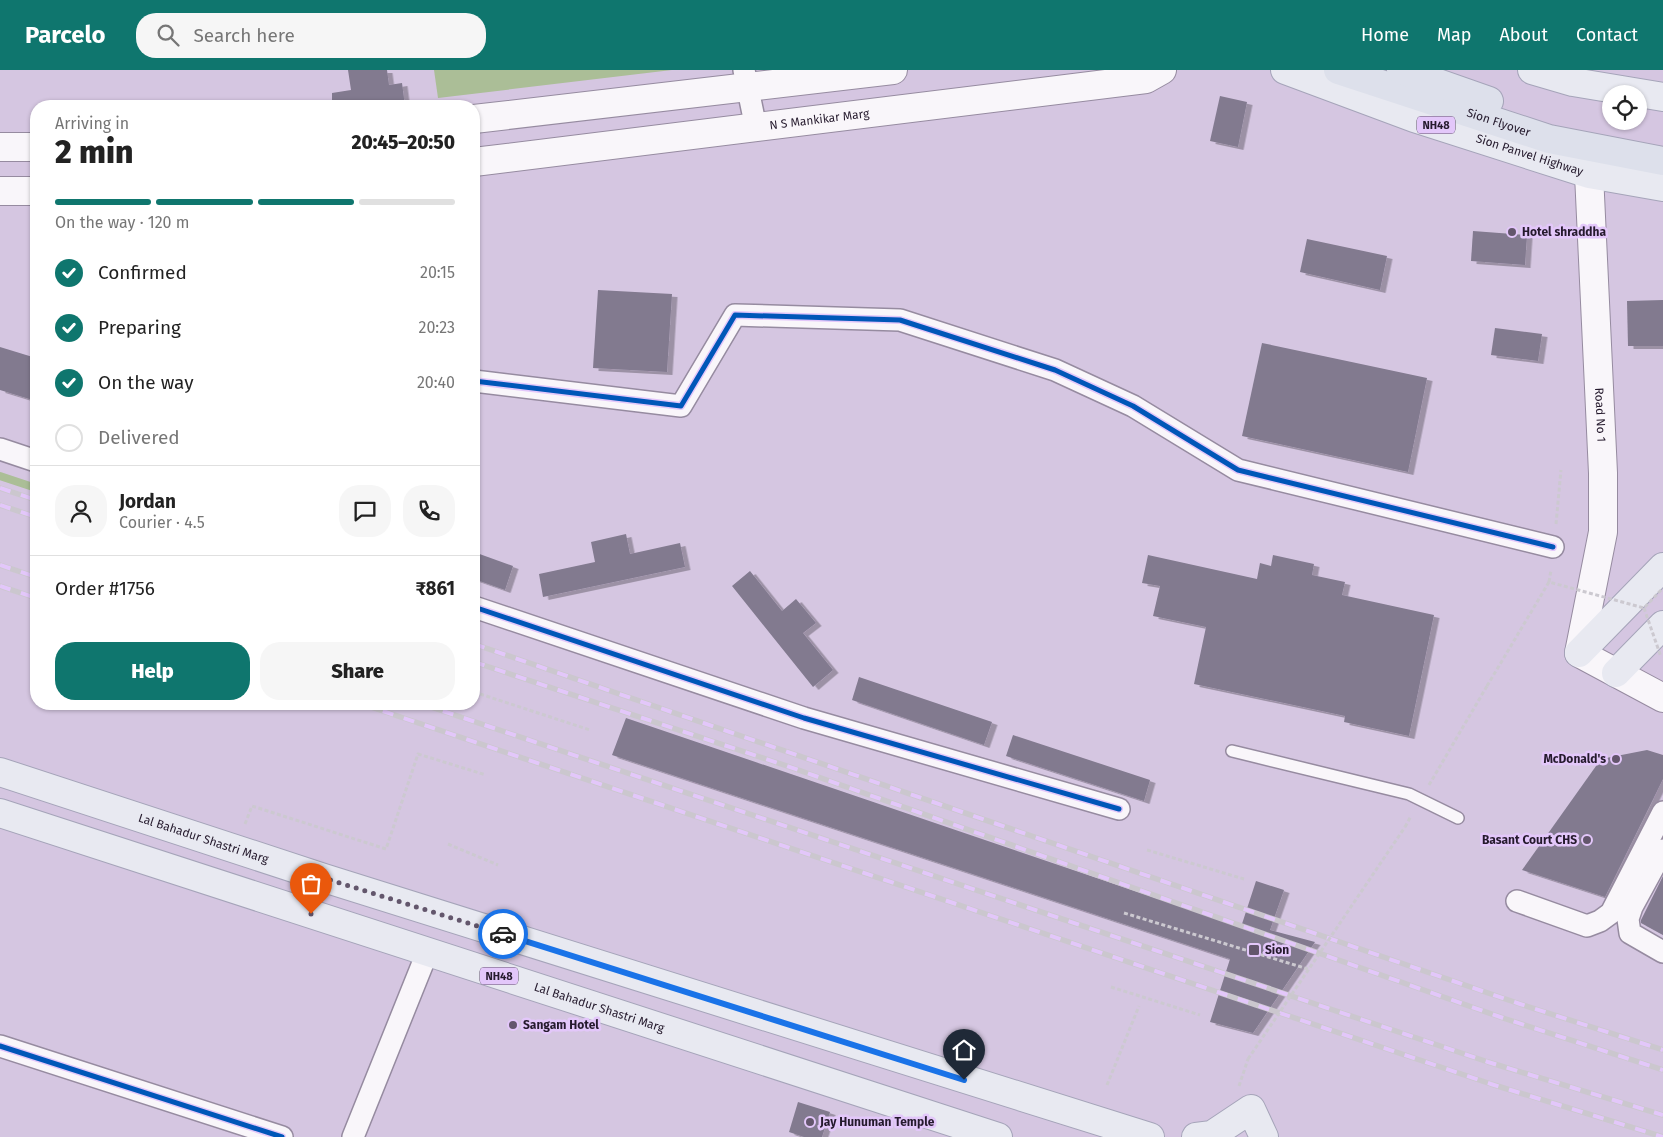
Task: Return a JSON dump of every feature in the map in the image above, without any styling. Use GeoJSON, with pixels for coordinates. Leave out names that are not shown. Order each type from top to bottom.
{"type":"FeatureCollection","features":[{"type":"Feature","properties":{"kind":"highway","name":"Sion Flyover"},"geometry":{"type":"LineString","coordinates":[[1338,70],[1549,139],[1663,161]]}},
{"type":"Feature","properties":{"kind":"highway","name":"Sion Flyover"},"geometry":{"type":"LineString","coordinates":[[1401,70],[1581,133],[1663,147]]}},
{"type":"Feature","properties":{"kind":"main road"},"geometry":{"type":"LineString","coordinates":[[480,118],[746,78],[893,70]]}},
{"type":"Feature","properties":{"kind":"main road","name":"N S Mankikar Marg"},"geometry":{"type":"LineString","coordinates":[[480,161],[1146,79],[1162,70]]}},
{"type":"Feature","properties":{"kind":"main road","name":"Sion Panvel Highway"},"geometry":{"type":"LineString","coordinates":[[1285,70],[1414,118],[1589,174],[1663,187]]}},
{"type":"Feature","properties":{"kind":"main road"},"geometry":{"type":"LineString","coordinates":[[1532,70],[1573,76],[1663,97]]}},
{"type":"Feature","properties":{"kind":"main road"},"geometry":{"type":"LineString","coordinates":[[0,147],[30,147]]}},
{"type":"Feature","properties":{"kind":"main road","name":"Road No 1"},"geometry":{"type":"LineString","coordinates":[[1579,653],[1602,532],[1603,473],[1589,174]]}},
{"type":"Feature","properties":{"kind":"main road"},"geometry":{"type":"LineString","coordinates":[[0,191],[30,191]]}},
{"type":"Feature","properties":{"kind":"main road"},"geometry":{"type":"LineString","coordinates":[[1663,567],[1579,653],[1663,698]]}},
{"type":"Feature","properties":{"kind":"main road"},"geometry":{"type":"LineString","coordinates":[[1616,673],[1653,616]]}},
{"type":"Feature","properties":{"kind":"main road","name":"Lal Bahadur Shastri Marg"},"geometry":{"type":"LineString","coordinates":[[0,772],[235,850],[1150,1137]]}},
{"type":"Feature","properties":{"kind":"main road","name":"Lal Bahadur Shastri Marg"},"geometry":{"type":"LineString","coordinates":[[0,813],[998,1137]]}},
{"type":"Feature","properties":{"kind":"main road"},"geometry":{"type":"LineString","coordinates":[[311,914],[324,878]]}},
{"type":"Feature","properties":{"kind":"main road"},"geometry":{"type":"LineString","coordinates":[[1207,1136],[1251,1109],[1264,1137]]}},
{"type":"Feature","properties":{"kind":"street"},"geometry":{"type":"LineString","coordinates":[[746,78],[756,128]]}},
{"type":"Feature","properties":{"kind":"street"},"geometry":{"type":"LineString","coordinates":[[480,382],[681,406],[735,315],[900,320],[1055,370],[1133,406],[1238,470],[1553,547]]}},
{"type":"Feature","properties":{"kind":"street"},"geometry":{"type":"LineString","coordinates":[[0,449],[30,459]]}},
{"type":"Feature","properties":{"kind":"street"},"geometry":{"type":"LineString","coordinates":[[480,610],[804,718],[1120,809]]}},
{"type":"Feature","properties":{"kind":"street"},"geometry":{"type":"LineString","coordinates":[[1517,901],[1587,926],[1600,921],[1611,913],[1663,812]]}},
{"type":"Feature","properties":{"kind":"street"},"geometry":{"type":"LineString","coordinates":[[1663,850],[1628,919],[1630,933],[1663,952]]}},
{"type":"Feature","properties":{"kind":"street"},"geometry":{"type":"LineString","coordinates":[[354,1137],[427,953]]}},
{"type":"Feature","properties":{"kind":"street"},"geometry":{"type":"LineString","coordinates":[[0,1046],[282,1137]]}},
{"type":"Feature","properties":{"kind":"lane"},"geometry":{"type":"LineString","coordinates":[[1232,751],[1409,794],[1458,818]]}},
{"type":"Feature","properties":{"kind":"path"},"geometry":{"type":"LineString","coordinates":[[1556,518],[1561,470]]}},
{"type":"Feature","properties":{"kind":"path"},"geometry":{"type":"LineString","coordinates":[[1420,800],[1549,582],[1653,616]]}},
{"type":"Feature","properties":{"kind":"path"},"geometry":{"type":"LineString","coordinates":[[1661,657],[1653,616],[1663,588]]}},
{"type":"Feature","properties":{"kind":"path"},"geometry":{"type":"LineString","coordinates":[[480,694],[590,730]]}},
{"type":"Feature","properties":{"kind":"path"},"geometry":{"type":"LineString","coordinates":[[235,850],[252,806],[386,849],[418,754],[486,775]]}},
{"type":"Feature","properties":{"kind":"path"},"geometry":{"type":"LineString","coordinates":[[1248,1059],[1405,827]]}},
{"type":"Feature","properties":{"kind":"path"},"geometry":{"type":"LineString","coordinates":[[448,844],[498,865]]}},
{"type":"Feature","properties":{"kind":"path"},"geometry":{"type":"LineString","coordinates":[[1146,850],[1244,879]]}},
{"type":"Feature","properties":{"kind":"path"},"geometry":{"type":"LineString","coordinates":[[1124,913],[1308,969]]}},
{"type":"Feature","properties":{"kind":"path"},"geometry":{"type":"LineString","coordinates":[[1111,987],[1200,1015]]}},
{"type":"Feature","properties":{"kind":"path"},"geometry":{"type":"LineString","coordinates":[[1107,1085],[1139,1006]]}},
{"type":"Feature","properties":{"kind":"shaded area"},"geometry":{"type":"Polygon","coordinates":[[[434,70],[672,70],[438,98],[434,70]]]}},
{"type":"Feature","properties":{"kind":"building"},"geometry":{"type":"Polygon","coordinates":[[[348,70],[387,70],[389,85],[402,83],[404,100],[332,100],[332,93],[351,90],[348,70]]]}},
{"type":"Feature","properties":{"kind":"building"},"geometry":{"type":"Polygon","coordinates":[[[1220,96],[1247,102],[1238,147],[1210,141],[1220,96]]]}},
{"type":"Feature","properties":{"kind":"building"},"geometry":{"type":"Polygon","coordinates":[[[1473,231],[1527,235],[1525,265],[1471,261],[1473,231]]]}},
{"type":"Feature","properties":{"kind":"building"},"geometry":{"type":"Polygon","coordinates":[[[1307,239],[1387,256],[1380,290],[1300,272],[1307,239]]]}},
{"type":"Feature","properties":{"kind":"building"},"geometry":{"type":"Polygon","coordinates":[[[598,290],[672,294],[667,372],[593,368],[598,290]]]}},
{"type":"Feature","properties":{"kind":"building"},"geometry":{"type":"Polygon","coordinates":[[[1663,300],[1663,346],[1628,346],[1627,301],[1663,300]]]}},
{"type":"Feature","properties":{"kind":"building"},"geometry":{"type":"Polygon","coordinates":[[[1495,328],[1542,334],[1538,361],[1491,355],[1495,328]]]}},
{"type":"Feature","properties":{"kind":"building"},"geometry":{"type":"Polygon","coordinates":[[[1262,343],[1427,378],[1408,472],[1242,436],[1262,343]]]}},
{"type":"Feature","properties":{"kind":"building"},"geometry":{"type":"Polygon","coordinates":[[[0,347],[30,356],[30,399],[0,390],[0,347]]]}},
{"type":"Feature","properties":{"kind":"building"},"geometry":{"type":"Polygon","coordinates":[[[626,534],[630,554],[680,543],[685,567],[543,597],[539,574],[595,562],[591,542],[626,534]]]}},
{"type":"Feature","properties":{"kind":"building"},"geometry":{"type":"Polygon","coordinates":[[[480,554],[513,566],[505,590],[480,581],[480,554]]]}},
{"type":"Feature","properties":{"kind":"building"},"geometry":{"type":"Polygon","coordinates":[[[1148,555],[1257,579],[1260,563],[1271,566],[1273,555],[1314,564],[1312,575],[1345,582],[1342,595],[1434,615],[1409,736],[1344,722],[1345,716],[1194,684],[1206,627],[1153,616],[1160,586],[1142,583],[1148,555]]]}},
{"type":"Feature","properties":{"kind":"building"},"geometry":{"type":"Polygon","coordinates":[[[750,571],[782,611],[796,599],[816,623],[803,633],[833,670],[813,687],[732,586],[750,571]]]}},
{"type":"Feature","properties":{"kind":"building"},"geometry":{"type":"Polygon","coordinates":[[[859,677],[992,722],[984,745],[852,700],[859,677]]]}},
{"type":"Feature","properties":{"kind":"building"},"geometry":{"type":"Polygon","coordinates":[[[626,718],[1241,927],[1256,881],[1284,890],[1270,930],[1315,942],[1253,1033],[1210,1022],[1230,959],[612,755],[626,718]]]}},
{"type":"Feature","properties":{"kind":"building"},"geometry":{"type":"Polygon","coordinates":[[[1013,735],[1150,780],[1144,801],[1006,756],[1013,735]]]}},
{"type":"Feature","properties":{"kind":"building","name":"Basant Court CHS"},"geometry":{"type":"Polygon","coordinates":[[[1647,750],[1663,755],[1663,779],[1605,897],[1522,870],[1601,759],[1647,750]]]}},
{"type":"Feature","properties":{"kind":"building"},"geometry":{"type":"Polygon","coordinates":[[[1663,876],[1663,935],[1641,923],[1641,920],[1663,876]]]}},
{"type":"Feature","properties":{"kind":"building","name":"Jay Hunuman Temple"},"geometry":{"type":"Polygon","coordinates":[[[798,1102],[830,1112],[822,1137],[804,1137],[789,1132],[798,1102]]]}},
{"type":"Feature","properties":{"kind":"waterway"},"geometry":{"type":"LineString","coordinates":[[0,476],[30,486]]}},
{"type":"Feature","properties":{"kind":"railway"},"geometry":{"type":"LineString","coordinates":[[0,488],[30,498]]}},
{"type":"Feature","properties":{"kind":"railway"},"geometry":{"type":"LineString","coordinates":[[0,505],[30,515]]}},
{"type":"Feature","properties":{"kind":"railway"},"geometry":{"type":"LineString","coordinates":[[0,565],[30,575]]}},
{"type":"Feature","properties":{"kind":"railway"},"geometry":{"type":"LineString","coordinates":[[0,586],[30,596]]}},
{"type":"Feature","properties":{"kind":"railway"},"geometry":{"type":"LineString","coordinates":[[480,646],[1520,1004],[1663,1050]]}},
{"type":"Feature","properties":{"kind":"railway"},"geometry":{"type":"LineString","coordinates":[[480,664],[787,766],[1506,1019],[1663,1070]]}},
{"type":"Feature","properties":{"kind":"railway"},"geometry":{"type":"LineString","coordinates":[[380,710],[1491,1084],[1663,1137]]}},
{"type":"Feature","properties":{"kind":"railway"},"geometry":{"type":"LineString","coordinates":[[440,710],[1488,1062],[1663,1115]]}},
{"type":"Feature","properties":{"kind":"cycle path"},"geometry":{"type":"LineString","coordinates":[[480,382],[681,406],[735,315],[900,320],[1055,370],[1133,406],[1238,470],[1553,547]]}},
{"type":"Feature","properties":{"kind":"cycle path"},"geometry":{"type":"LineString","coordinates":[[480,609],[804,718],[1119,809]]}},
{"type":"Feature","properties":{"kind":"cycle path"},"geometry":{"type":"LineString","coordinates":[[0,1046],[282,1137]]}},
{"type":"Feature","properties":{"kind":"way so far"},"geometry":{"type":"LineString","coordinates":[[311,914],[324,878],[503,934]]}},
{"type":"Feature","properties":{"kind":"place","name":"Hotel shraddha"},"geometry":{"type":"Point","coordinates":[1512,232]}},
{"type":"Feature","properties":{"kind":"place","name":"McDonald's"},"geometry":{"type":"Point","coordinates":[1616,759]}},
{"type":"Feature","properties":{"kind":"place","name":"Basant Court CHS"},"geometry":{"type":"Point","coordinates":[1587,840]}},
{"type":"Feature","properties":{"kind":"place","name":"Sion"},"geometry":{"type":"Point","coordinates":[1254,950]}},
{"type":"Feature","properties":{"kind":"place","name":"Sangam Hotel"},"geometry":{"type":"Point","coordinates":[513,1025]}},
{"type":"Feature","properties":{"kind":"place","name":"Jay Hunuman Temple"},"geometry":{"type":"Point","coordinates":[810,1122]}},
{"type":"Feature","properties":{"kind":"route"},"geometry":{"type":"LineString","coordinates":[[503,934],[964,1080]]}}]}
